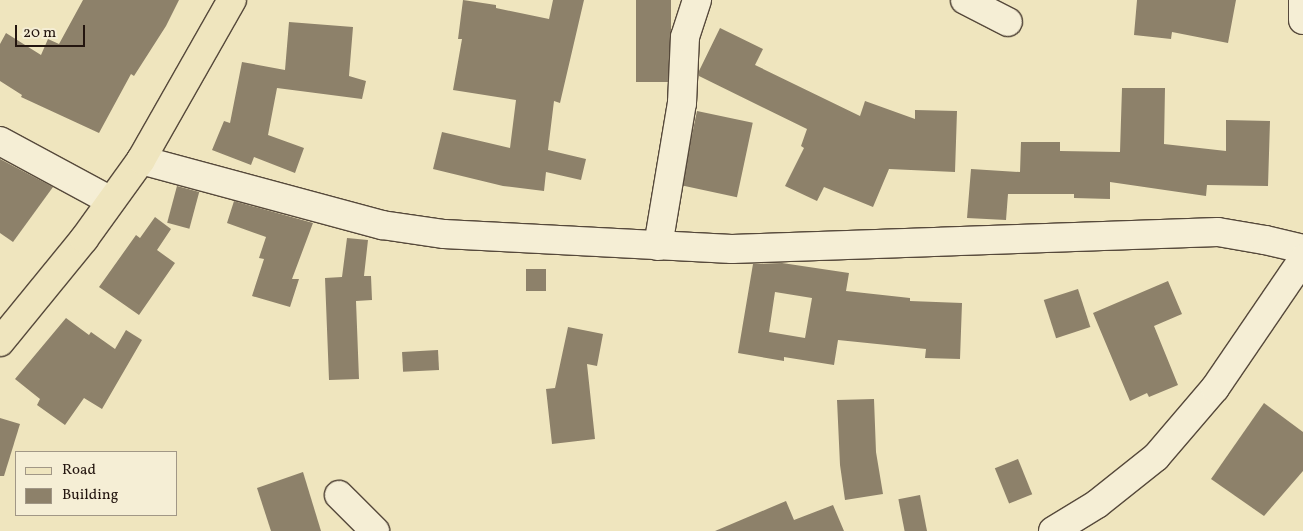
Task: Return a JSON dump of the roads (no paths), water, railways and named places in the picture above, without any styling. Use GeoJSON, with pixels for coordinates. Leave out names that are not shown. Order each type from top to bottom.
{"type":"FeatureCollection","features":[{"type":"Feature","properties":{"kind":"main road"},"geometry":{"type":"LineString","coordinates":[[0,342],[84,239],[141,160],[232,0]]}},
{"type":"Feature","properties":{"kind":"street"},"geometry":{"type":"LineString","coordinates":[[658,246],[682,104],[686,37],[697,0]]}},
{"type":"Feature","properties":{"kind":"street"},"geometry":{"type":"LineString","coordinates":[[965,0],[1008,22]]}},
{"type":"Feature","properties":{"kind":"street"},"geometry":{"type":"LineString","coordinates":[[1302,0],[1303,20]]}},
{"type":"Feature","properties":{"kind":"street"},"geometry":{"type":"LineString","coordinates":[[0,141],[112,201]]}},
{"type":"Feature","properties":{"kind":"street"},"geometry":{"type":"LineString","coordinates":[[141,160],[382,225],[444,234],[732,249],[1218,232],[1303,249]]}},
{"type":"Feature","properties":{"kind":"street"},"geometry":{"type":"LineString","coordinates":[[1053,531],[1097,504],[1156,457],[1215,388],[1303,259]]}},
{"type":"Feature","properties":{"kind":"street"},"geometry":{"type":"LineString","coordinates":[[339,495],[374,531]]}}]}
